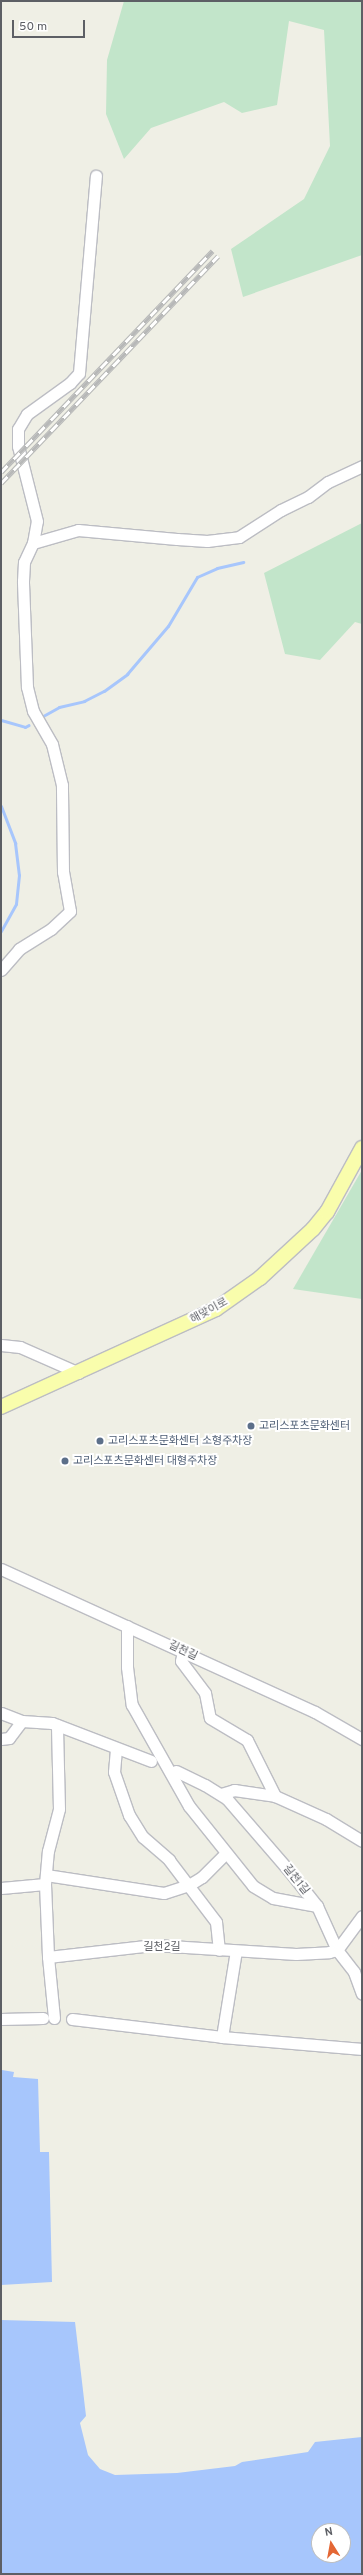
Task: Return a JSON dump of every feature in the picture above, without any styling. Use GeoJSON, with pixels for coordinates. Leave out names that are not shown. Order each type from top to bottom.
{"type":"FeatureCollection","features":[{"type":"Feature","properties":{"kind":"main road","name":"해맞이로"},"geometry":{"type":"LineString","coordinates":[[1,1407],[216,1310],[260,1278],[313,1230],[327,1212],[362,1148]]}},
{"type":"Feature","properties":{"kind":"street"},"geometry":{"type":"LineString","coordinates":[[1,970],[19,949],[51,928],[70,911],[64,872],[62,785],[54,751],[33,711],[27,687],[23,581],[24,562],[33,543],[37,522],[18,446],[18,429],[27,414],[70,382],[79,373],[96,176]]}},
{"type":"Feature","properties":{"kind":"street"},"geometry":{"type":"LineString","coordinates":[[33,543],[78,530],[178,540],[207,541],[239,537],[281,510],[308,497],[328,482],[362,466]]}},
{"type":"Feature","properties":{"kind":"street"},"geometry":{"type":"LineString","coordinates":[[1,1345],[20,1347],[79,1373]]}},
{"type":"Feature","properties":{"kind":"street","name":"길천길"},"geometry":{"type":"LineString","coordinates":[[1,1568],[315,1712],[362,1739]]}},
{"type":"Feature","properties":{"kind":"street"},"geometry":{"type":"LineString","coordinates":[[127,1626],[127,1667],[132,1705],[165,1766],[189,1806],[225,1854],[253,1886],[273,1898],[317,1906]]}},
{"type":"Feature","properties":{"kind":"street"},"geometry":{"type":"LineString","coordinates":[[183,1651],[181,1661],[205,1693],[210,1718],[247,1740],[275,1796]]}},
{"type":"Feature","properties":{"kind":"street"},"geometry":{"type":"LineString","coordinates":[[1,1713],[22,1721],[57,1725],[116,1749],[151,1761]]}},
{"type":"Feature","properties":{"kind":"street"},"geometry":{"type":"LineString","coordinates":[[1,1739],[9,1738],[22,1721]]}},
{"type":"Feature","properties":{"kind":"street"},"geometry":{"type":"LineString","coordinates":[[1,2019],[48,2018],[46,1880],[48,1851],[59,1809],[57,1725]]}},
{"type":"Feature","properties":{"kind":"street"},"geometry":{"type":"LineString","coordinates":[[116,1749],[114,1772],[129,1815],[143,1837],[157,1847],[189,1885],[216,1922],[219,1950]]}},
{"type":"Feature","properties":{"kind":"street","name":"길천1길"},"geometry":{"type":"LineString","coordinates":[[176,1771],[221,1794],[317,1906],[337,1950],[354,1972],[362,1994]]}},
{"type":"Feature","properties":{"kind":"street"},"geometry":{"type":"LineString","coordinates":[[221,1794],[234,1790],[275,1796],[326,1819],[362,1841]]}},
{"type":"Feature","properties":{"kind":"street"},"geometry":{"type":"LineString","coordinates":[[1,1888],[46,1880],[164,1893],[189,1885],[202,1877],[225,1854]]}},
{"type":"Feature","properties":{"kind":"street"},"geometry":{"type":"LineString","coordinates":[[337,1950],[362,1916]]}},
{"type":"Feature","properties":{"kind":"street","name":"길천2길"},"geometry":{"type":"LineString","coordinates":[[48,1957],[154,1945],[296,1954],[337,1950]]}},
{"type":"Feature","properties":{"kind":"street"},"geometry":{"type":"LineString","coordinates":[[222,2038],[236,1951]]}},
{"type":"Feature","properties":{"kind":"street"},"geometry":{"type":"LineString","coordinates":[[72,2019],[222,2038],[362,2049]]}},
{"type":"Feature","properties":{"kind":"green space"},"geometry":{"type":"Polygon","coordinates":[[[124,1],[362,1],[362,255],[243,297],[231,249],[304,199],[330,146],[324,30],[289,21],[277,105],[242,113],[224,102],[151,128],[124,159],[106,114],[107,60],[124,1]]]}},
{"type":"Feature","properties":{"kind":"green space"},"geometry":{"type":"Polygon","coordinates":[[[362,523],[362,624],[355,622],[320,660],[285,654],[264,573],[362,523]]]}},
{"type":"Feature","properties":{"kind":"green space"},"geometry":{"type":"Polygon","coordinates":[[[362,1170],[362,1299],[293,1289],[362,1170]]]}},
{"type":"Feature","properties":{"kind":"water"},"geometry":{"type":"Polygon","coordinates":[[[2,2070],[14,2072],[13,2077],[38,2079],[40,2152],[49,2152],[52,2282],[1,2285],[2,2070]]]}},
{"type":"Feature","properties":{"kind":"water"},"geometry":{"type":"Polygon","coordinates":[[[1,2320],[75,2322],[86,2416],[80,2423],[88,2455],[100,2469],[115,2475],[177,2473],[235,2466],[242,2462],[308,2452],[315,2442],[362,2437],[362,2574],[1,2574],[1,2320]]]}},
{"type":"Feature","properties":{"kind":"waterway"},"geometry":{"type":"LineString","coordinates":[[43,716],[59,707],[84,701],[104,691],[127,674],[168,626],[197,577],[217,568],[243,562]]}},
{"type":"Feature","properties":{"kind":"waterway"},"geometry":{"type":"LineString","coordinates":[[1,720],[25,727],[29,725]]}},
{"type":"Feature","properties":{"kind":"waterway"},"geometry":{"type":"LineString","coordinates":[[1,806],[15,843],[19,875],[16,904],[1,931]]}},
{"type":"Feature","properties":{"kind":"railway"},"geometry":{"type":"LineString","coordinates":[[1,472],[212,251]]}},
{"type":"Feature","properties":{"kind":"railway"},"geometry":{"type":"LineString","coordinates":[[1,483],[218,256]]}},
{"type":"Feature","properties":{"kind":"place","name":"고리스포츠문화센터"},"geometry":{"type":"Point","coordinates":[251,1426]}},
{"type":"Feature","properties":{"kind":"place","name":"고리스포츠문화센터 소형주차장"},"geometry":{"type":"Point","coordinates":[100,1441]}},
{"type":"Feature","properties":{"kind":"place","name":"고리스포츠문화센터 대형주차장"},"geometry":{"type":"Point","coordinates":[65,1461]}}]}
